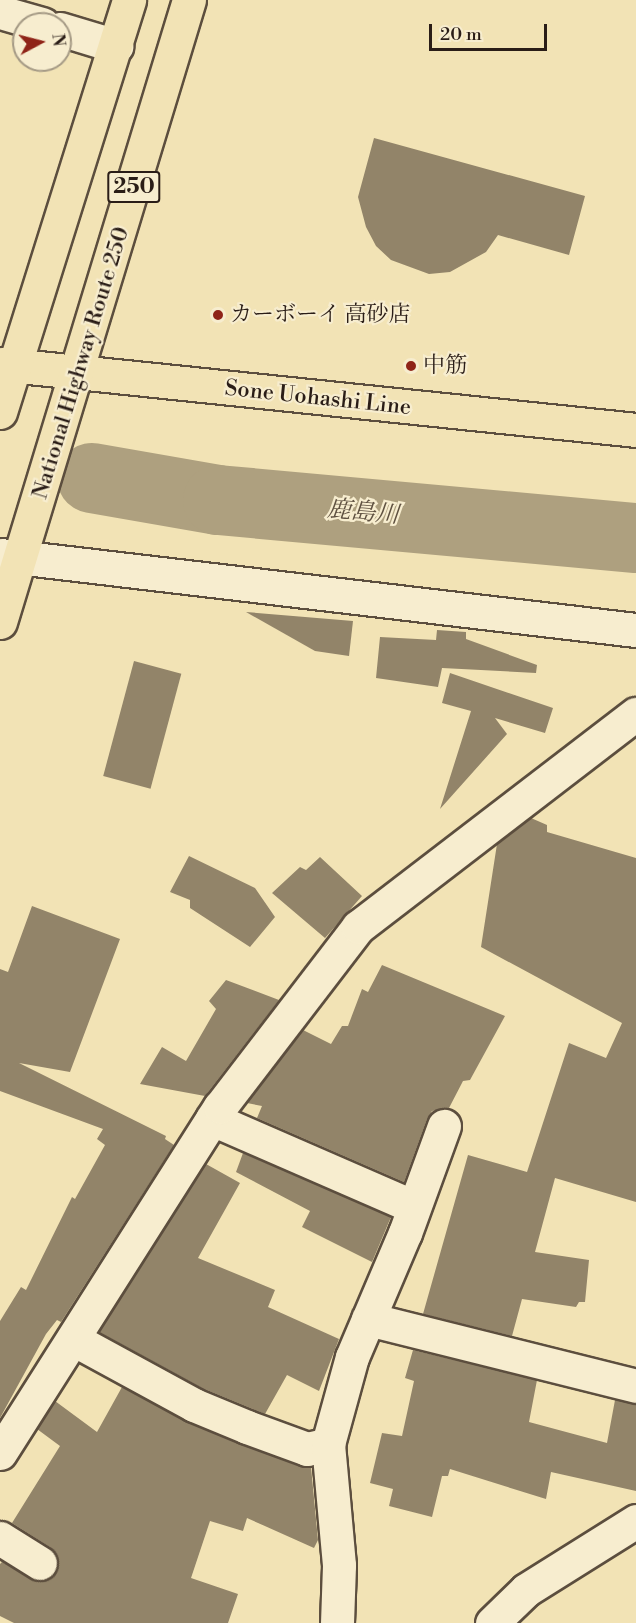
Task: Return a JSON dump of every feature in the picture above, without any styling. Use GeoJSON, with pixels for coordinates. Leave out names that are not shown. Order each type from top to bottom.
{"type":"FeatureCollection","features":[{"type":"Feature","properties":{"kind":"main road","name":"250"},"geometry":{"type":"LineString","coordinates":[[0,412],[6,365],[116,46],[129,0]]}},
{"type":"Feature","properties":{"kind":"main road","name":"National Highway Route 250"},"geometry":{"type":"LineString","coordinates":[[0,622],[11,556],[78,374],[189,0]]}},
{"type":"Feature","properties":{"kind":"main road","name":"Sone Uohashi Line"},"geometry":{"type":"LineString","coordinates":[[6,365],[636,430]]}},
{"type":"Feature","properties":{"kind":"street"},"geometry":{"type":"LineString","coordinates":[[72,33],[116,46]]}},
{"type":"Feature","properties":{"kind":"street"},"geometry":{"type":"LineString","coordinates":[[11,556],[636,630]]}},
{"type":"Feature","properties":{"kind":"street"},"geometry":{"type":"LineString","coordinates":[[0,1453],[212,1119],[358,927],[636,714]]}},
{"type":"Feature","properties":{"kind":"street"},"geometry":{"type":"LineString","coordinates":[[212,1119],[414,1207]]}},
{"type":"Feature","properties":{"kind":"street"},"geometry":{"type":"LineString","coordinates":[[337,1623],[339,1565],[328,1444],[352,1357],[414,1207],[444,1126]]}},
{"type":"Feature","properties":{"kind":"street"},"geometry":{"type":"LineString","coordinates":[[368,1319],[636,1386]]}},
{"type":"Feature","properties":{"kind":"street"},"geometry":{"type":"LineString","coordinates":[[73,1339],[194,1405],[247,1427],[307,1449],[328,1444]]}},
{"type":"Feature","properties":{"kind":"street"},"geometry":{"type":"LineString","coordinates":[[492,1623],[526,1590],[636,1521]]}},
{"type":"Feature","properties":{"kind":"street"},"geometry":{"type":"LineString","coordinates":[[0,1538],[40,1563]]}},
{"type":"Feature","properties":{"kind":"building"},"geometry":{"type":"Polygon","coordinates":[[[374,138],[585,196],[569,255],[498,235],[486,252],[450,272],[429,274],[391,260],[376,246],[366,227],[358,197],[374,138]]]}},
{"type":"Feature","properties":{"kind":"building"},"geometry":{"type":"Polygon","coordinates":[[[246,612],[353,621],[349,656],[315,651],[246,612]]]}},
{"type":"Feature","properties":{"kind":"building"},"geometry":{"type":"Polygon","coordinates":[[[437,630],[466,632],[466,639],[537,665],[536,673],[442,668],[438,687],[376,678],[380,637],[436,640],[437,630]]]}},
{"type":"Feature","properties":{"kind":"building"},"geometry":{"type":"Polygon","coordinates":[[[134,661],[181,674],[151,789],[103,776],[134,661]]]}},
{"type":"Feature","properties":{"kind":"building"},"geometry":{"type":"Polygon","coordinates":[[[450,673],[553,708],[545,733],[495,718],[507,734],[440,809],[471,711],[442,703],[450,673]]]}},
{"type":"Feature","properties":{"kind":"building"},"geometry":{"type":"Polygon","coordinates":[[[531,818],[547,825],[547,832],[636,858],[636,1202],[555,1178],[535,1252],[589,1260],[585,1302],[579,1302],[576,1307],[522,1299],[512,1336],[423,1314],[468,1155],[527,1172],[569,1043],[606,1058],[622,1023],[481,947],[497,844],[531,818]]]}},
{"type":"Feature","properties":{"kind":"building"},"geometry":{"type":"Polygon","coordinates":[[[189,856],[255,888],[275,917],[250,947],[190,908],[190,900],[170,892],[189,856]]]}},
{"type":"Feature","properties":{"kind":"building"},"geometry":{"type":"Polygon","coordinates":[[[320,857],[362,896],[325,938],[272,893],[300,867],[306,870],[320,857]]]}},
{"type":"Feature","properties":{"kind":"building"},"geometry":{"type":"Polygon","coordinates":[[[32,906],[120,939],[70,1072],[19,1063],[166,1136],[165,1139],[174,1145],[61,1322],[57,1320],[46,1334],[0,1418],[0,1321],[21,1287],[26,1290],[72,1197],[75,1199],[105,1145],[97,1139],[103,1129],[0,1091],[0,969],[8,972],[32,906]]]}},
{"type":"Feature","properties":{"kind":"building"},"geometry":{"type":"Polygon","coordinates":[[[382,965],[505,1016],[470,1080],[463,1081],[449,1108],[432,1111],[427,1119],[404,1182],[257,1118],[262,1106],[247,1103],[303,1030],[331,1044],[342,1026],[348,1026],[362,989],[368,992],[382,965]]]}},
{"type":"Feature","properties":{"kind":"building"},"geometry":{"type":"Polygon","coordinates":[[[226,980],[279,1000],[205,1096],[140,1084],[162,1047],[186,1061],[216,1009],[209,1001],[226,980]]]}},
{"type":"Feature","properties":{"kind":"building"},"geometry":{"type":"Polygon","coordinates":[[[243,1153],[391,1217],[372,1262],[302,1227],[310,1211],[236,1172],[243,1153]]]}},
{"type":"Feature","properties":{"kind":"building"},"geometry":{"type":"Polygon","coordinates":[[[206,1164],[240,1183],[198,1258],[275,1290],[268,1307],[339,1339],[319,1391],[287,1375],[265,1414],[202,1388],[99,1332],[206,1164]]]}},
{"type":"Feature","properties":{"kind":"building"},"geometry":{"type":"Polygon","coordinates":[[[413,1350],[537,1380],[529,1422],[607,1443],[615,1400],[636,1404],[636,1491],[551,1472],[546,1499],[450,1469],[448,1476],[442,1476],[432,1517],[389,1506],[393,1489],[370,1483],[382,1433],[402,1436],[414,1381],[405,1378],[413,1350]]]}},
{"type":"Feature","properties":{"kind":"building"},"geometry":{"type":"Polygon","coordinates":[[[122,1387],[187,1422],[301,1467],[311,1467],[318,1540],[314,1548],[247,1518],[243,1531],[210,1521],[191,1578],[238,1594],[228,1623],[14,1623],[0,1616],[0,1564],[2,1562],[40,1582],[56,1573],[59,1564],[50,1547],[12,1523],[60,1446],[37,1429],[55,1401],[97,1432],[122,1387]]]}},
{"type":"Feature","properties":{"kind":"waterway","name":"鹿島川"},"geometry":{"type":"LineString","coordinates":[[92,478],[218,500],[636,538]]}},
{"type":"Feature","properties":{"kind":"place","name":"カーボーイ 高砂店"},"geometry":{"type":"Point","coordinates":[218,315]}},
{"type":"Feature","properties":{"kind":"place","name":"中筋"},"geometry":{"type":"Point","coordinates":[411,366]}}]}
